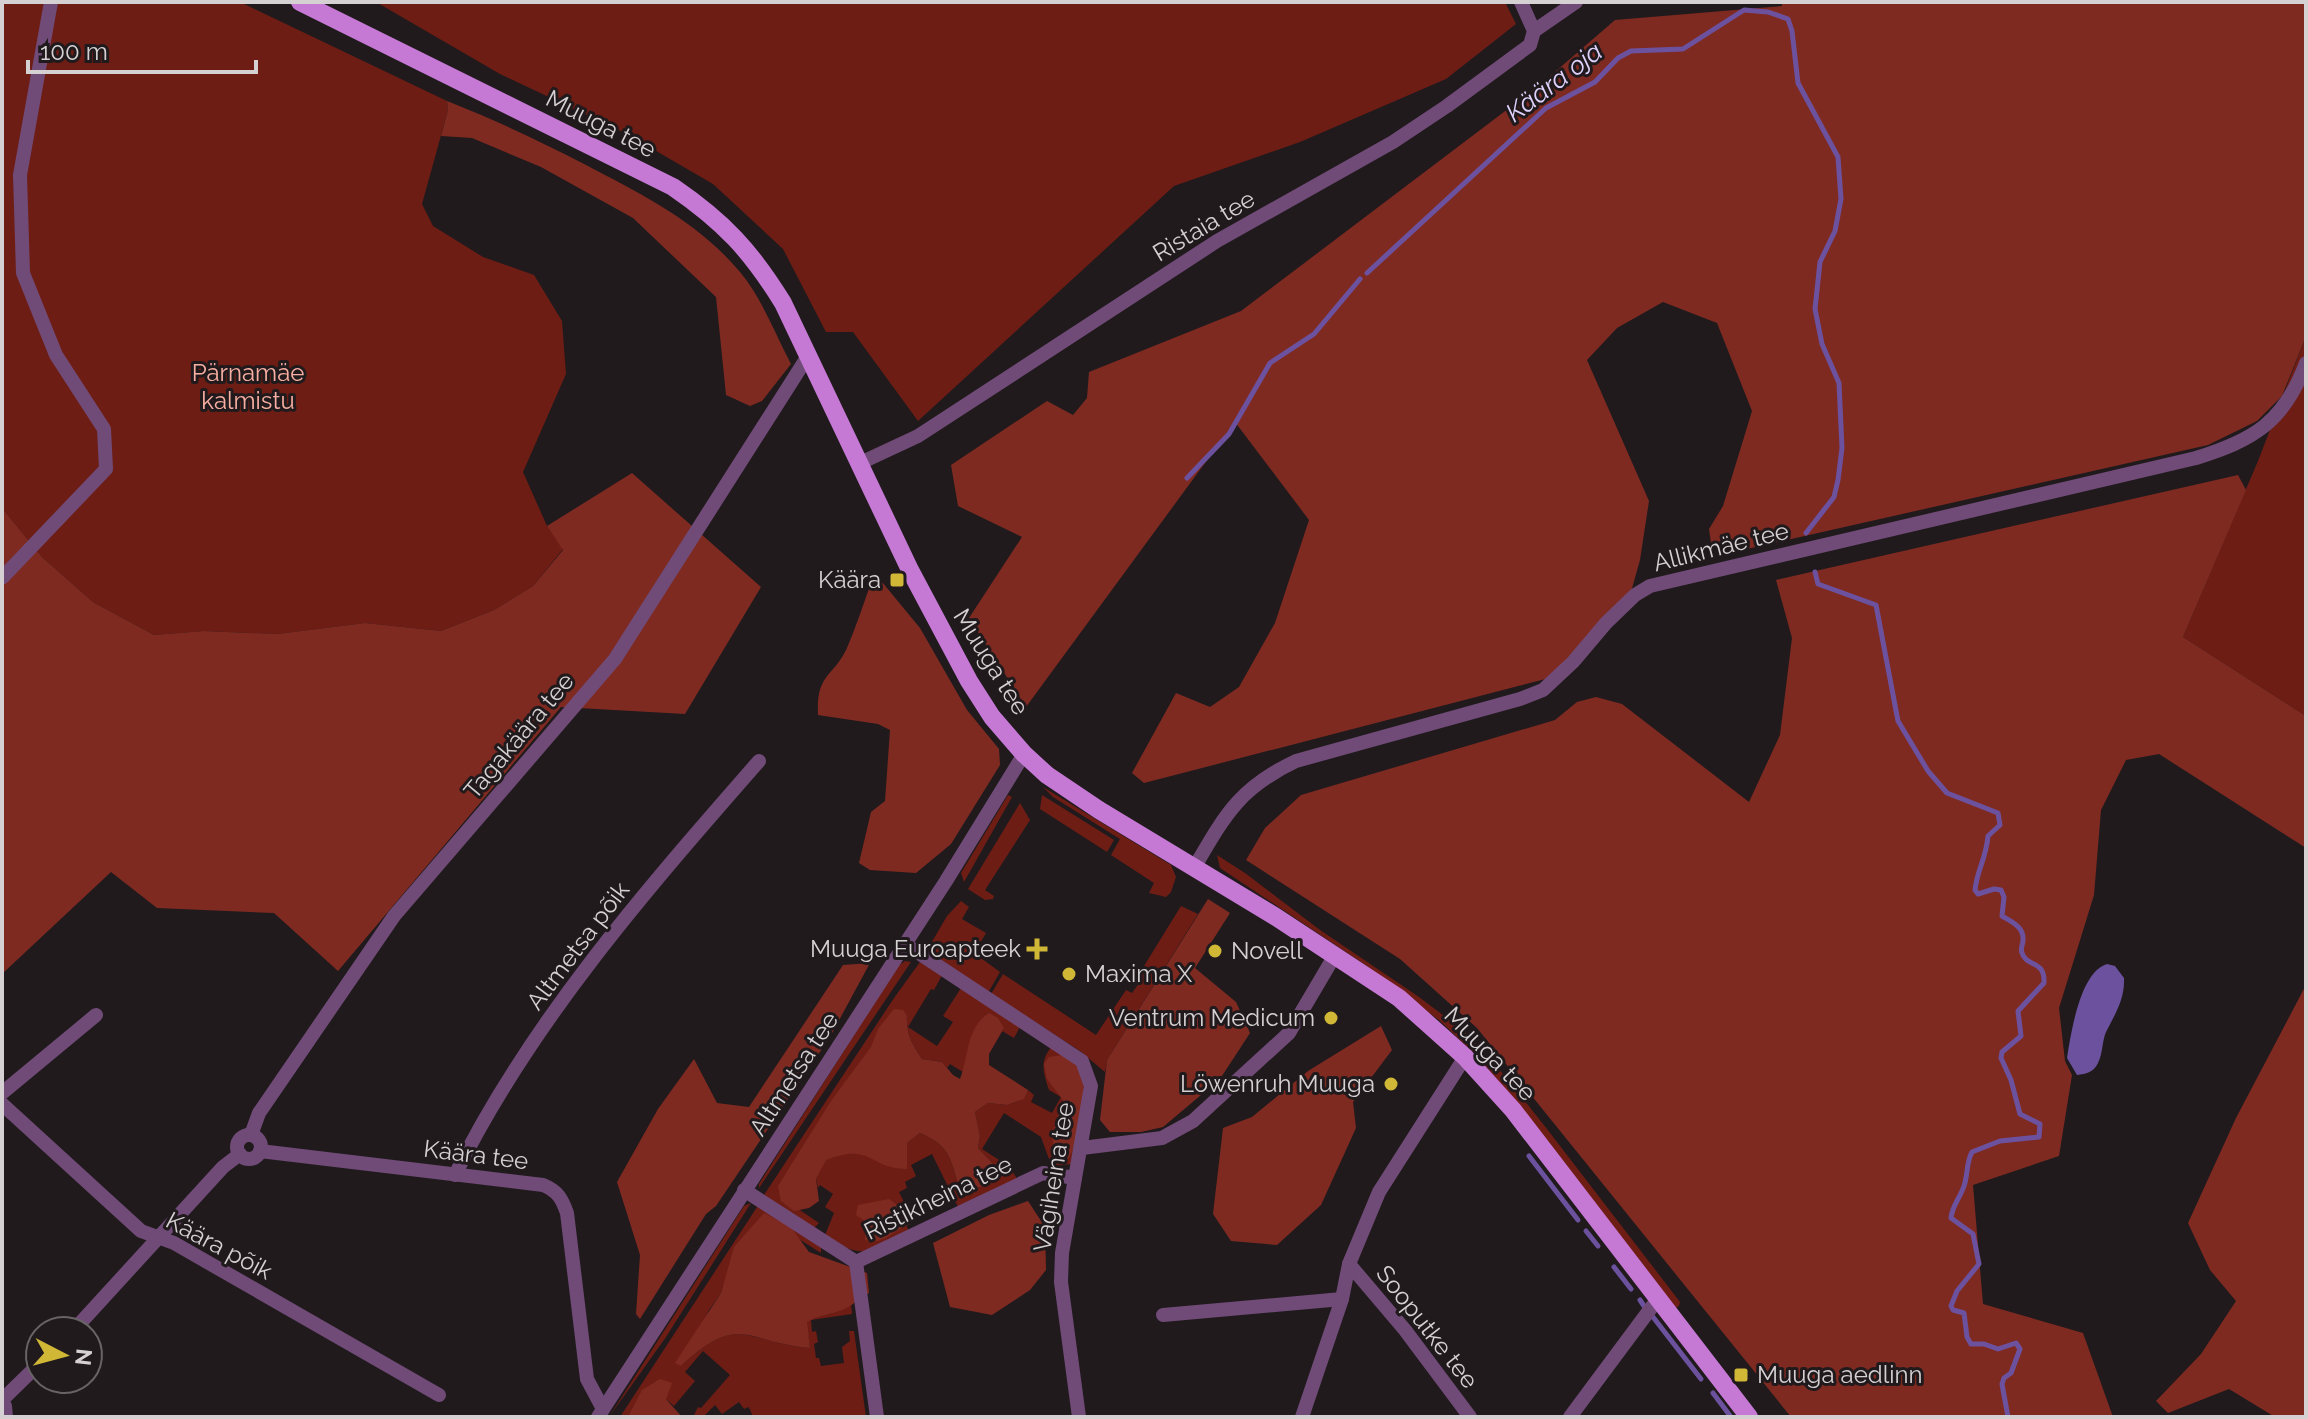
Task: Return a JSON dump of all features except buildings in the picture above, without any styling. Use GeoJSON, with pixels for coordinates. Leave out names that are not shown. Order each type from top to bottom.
{"type":"FeatureCollection","features":[{"type":"Feature","properties":{"kind":"main road","name":"Muuga tee"},"geometry":{"type":"LineString","coordinates":[[300,2],[673,187],[726,227],[761,267],[783,303],[910,570],[969,681],[992,717],[1047,775],[1399,998],[1465,1057],[1513,1110],[1749,1417]]}},
{"type":"Feature","properties":{"kind":"street"},"geometry":{"type":"LineString","coordinates":[[2,578],[106,469],[104,429],[56,355],[23,273],[20,175],[51,2]]}},
{"type":"Feature","properties":{"kind":"street"},"geometry":{"type":"LineString","coordinates":[[1521,2],[1534,31]]}},
{"type":"Feature","properties":{"kind":"street","name":"Ristaia tee"},"geometry":{"type":"LineString","coordinates":[[858,464],[918,436],[1217,241],[1393,142],[1530,45],[1534,31],[1576,2]]}},
{"type":"Feature","properties":{"kind":"street","name":"Tagakäära tee"},"geometry":{"type":"LineString","coordinates":[[251,1135],[259,1113],[394,916],[615,659],[808,356]]}},
{"type":"Feature","properties":{"kind":"street","name":"Allikmäe tee"},"geometry":{"type":"LineString","coordinates":[[1194,868],[1228,814],[1247,791],[1267,775],[1296,761],[1543,690],[1573,662],[1606,623],[1635,595],[1650,586],[2196,458],[2234,446],[2269,423],[2285,406],[2298,385],[2306,363]]}},
{"type":"Feature","properties":{"kind":"street","name":"Altmetsa tee"},"geometry":{"type":"LineString","coordinates":[[601,1413],[905,944],[1024,754]]}},
{"type":"Feature","properties":{"kind":"street","name":"Altmetsa põik"},"geometry":{"type":"LineString","coordinates":[[455,1175],[470,1145],[555,1011],[635,903],[759,761]]}},
{"type":"Feature","properties":{"kind":"street","name":"Vägiheina tee"},"geometry":{"type":"LineString","coordinates":[[905,944],[1082,1061],[1091,1086],[1062,1253],[1061,1282],[1079,1417]]}},
{"type":"Feature","properties":{"kind":"street"},"geometry":{"type":"LineString","coordinates":[[1082,1148],[1162,1138],[1193,1121],[1289,1033],[1335,955]]}},
{"type":"Feature","properties":{"kind":"street"},"geometry":{"type":"LineString","coordinates":[[2,1093],[96,1015]]}},
{"type":"Feature","properties":{"kind":"street"},"geometry":{"type":"LineString","coordinates":[[1302,1417],[1342,1299],[1349,1264],[1379,1192],[1465,1057]]}},
{"type":"Feature","properties":{"kind":"street","name":"Käära põik"},"geometry":{"type":"LineString","coordinates":[[2,1104],[141,1231],[174,1243],[439,1395]]}},
{"type":"Feature","properties":{"kind":"street"},"geometry":{"type":"LineString","coordinates":[[251,1135],[259,1141],[260,1151],[251,1158],[240,1154],[237,1147],[239,1140],[251,1135]]}},
{"type":"Feature","properties":{"kind":"street","name":"Käära tee"},"geometry":{"type":"LineString","coordinates":[[260,1151],[543,1185],[554,1189],[567,1213],[587,1379],[601,1413]]}},
{"type":"Feature","properties":{"kind":"street"},"geometry":{"type":"LineString","coordinates":[[87,1315],[223,1167],[240,1154]]}},
{"type":"Feature","properties":{"kind":"street","name":"Ristikheina tee"},"geometry":{"type":"LineString","coordinates":[[744,1190],[856,1262],[1043,1173],[1075,1178]]}},
{"type":"Feature","properties":{"kind":"street"},"geometry":{"type":"LineString","coordinates":[[856,1262],[877,1417]]}},
{"type":"Feature","properties":{"kind":"street","name":"Sooputke tee"},"geometry":{"type":"LineString","coordinates":[[1349,1264],[1405,1330],[1470,1417]]}},
{"type":"Feature","properties":{"kind":"street"},"geometry":{"type":"LineString","coordinates":[[1163,1315],[1342,1299]]}},
{"type":"Feature","properties":{"kind":"street"},"geometry":{"type":"LineString","coordinates":[[1570,1417],[1657,1300]]}},
{"type":"Feature","properties":{"kind":"street"},"geometry":{"type":"LineString","coordinates":[[6,1417],[2,1400],[24,1379]]}},
{"type":"Feature","properties":{"kind":"green space","name":"Pärnamäe kalmistu"},"geometry":{"type":"Polygon","coordinates":[[[2,2],[240,2],[447,101],[448,110],[422,204],[433,226],[483,257],[534,275],[562,321],[566,374],[523,472],[547,526],[563,549],[533,586],[494,610],[441,631],[365,623],[277,634],[205,631],[154,635],[93,602],[42,557],[2,508],[2,2]]]}},
{"type":"Feature","properties":{"kind":"green space"},"geometry":{"type":"Polygon","coordinates":[[[376,2],[1505,2],[1516,24],[1446,79],[1300,142],[1174,186],[918,421],[853,332],[826,332],[783,249],[713,184],[627,134],[500,74],[376,2]]]}},
{"type":"Feature","properties":{"kind":"green space"},"geometry":{"type":"Polygon","coordinates":[[[2306,336],[2306,716],[2183,637],[2258,461],[2306,336]]]}},
{"type":"Feature","properties":{"kind":"green space"},"geometry":{"type":"Polygon","coordinates":[[[1043,787],[1171,865],[1176,877],[1171,892],[1166,897],[1149,893],[1154,883],[1111,855],[1120,839],[1053,797],[1043,787]]]}},
{"type":"Feature","properties":{"kind":"green space"},"geometry":{"type":"Polygon","coordinates":[[[1008,795],[1012,797],[964,882],[961,873],[1008,795]]]}},
{"type":"Feature","properties":{"kind":"green space"},"geometry":{"type":"Polygon","coordinates":[[[1042,795],[1114,840],[1107,852],[1040,809],[1042,795]]]}},
{"type":"Feature","properties":{"kind":"green space"},"geometry":{"type":"Polygon","coordinates":[[[1020,803],[1030,820],[985,890],[994,896],[993,899],[985,900],[968,889],[1020,803]]]}},
{"type":"Feature","properties":{"kind":"green space"},"geometry":{"type":"Polygon","coordinates":[[[1217,855],[1464,1031],[1547,1129],[1680,1302],[1679,1306],[1676,1308],[1522,1109],[1476,1055],[1440,1021],[1367,966],[1220,868],[1217,855]]]}},
{"type":"Feature","properties":{"kind":"green space"},"geometry":{"type":"Polygon","coordinates":[[[961,901],[969,907],[962,919],[986,933],[974,953],[1000,972],[988,993],[926,952],[947,916],[961,901]]]}},
{"type":"Feature","properties":{"kind":"green space"},"geometry":{"type":"Polygon","coordinates":[[[1181,906],[1198,914],[1107,1060],[1105,1072],[1080,1051],[991,994],[1003,974],[1096,1035],[1126,990],[1132,993],[1140,982],[1136,979],[1181,906]]]}},
{"type":"Feature","properties":{"kind":"green space"},"geometry":{"type":"Polygon","coordinates":[[[905,961],[911,962],[759,1188],[898,966],[905,961]]]}},
{"type":"Feature","properties":{"kind":"green space"},"geometry":{"type":"Polygon","coordinates":[[[920,962],[942,975],[908,1027],[937,1046],[953,1022],[943,1016],[961,988],[1021,1025],[1014,1038],[1002,1031],[1004,1028],[965,1066],[963,1072],[950,1064],[947,1068],[942,1062],[922,1059],[910,1039],[908,1028],[907,1016],[782,1198],[819,1223],[814,1228],[764,1195],[920,962]]]}},
{"type":"Feature","properties":{"kind":"green space"},"geometry":{"type":"Polygon","coordinates":[[[1053,1045],[1086,1077],[1071,1164],[1057,1166],[1049,1159],[1041,1137],[1004,1113],[982,1149],[1010,1167],[1017,1179],[958,1207],[932,1154],[911,1165],[916,1176],[905,1182],[907,1188],[899,1192],[907,1208],[901,1211],[909,1232],[867,1251],[849,1249],[825,1235],[834,1213],[825,1207],[833,1194],[820,1185],[818,1188],[816,1179],[825,1160],[847,1152],[871,1156],[907,1143],[920,1133],[937,1142],[946,1152],[958,1184],[971,1190],[993,1183],[999,1170],[978,1148],[980,1136],[975,1112],[988,1103],[1007,1105],[1023,1099],[1028,1090],[1034,1095],[1031,1102],[1052,1113],[1061,1097],[1049,1090],[1045,1077],[1046,1056],[1053,1045]]]}},
{"type":"Feature","properties":{"kind":"green space"},"geometry":{"type":"Polygon","coordinates":[[[751,1203],[666,1337],[609,1417],[744,1206],[751,1203]]]}},
{"type":"Feature","properties":{"kind":"green space"},"geometry":{"type":"Polygon","coordinates":[[[759,1204],[821,1246],[821,1253],[767,1219],[724,1283],[681,1366],[700,1349],[730,1335],[742,1334],[810,1348],[806,1322],[851,1303],[852,1314],[811,1320],[812,1332],[816,1331],[816,1358],[819,1358],[821,1366],[844,1363],[842,1347],[850,1341],[849,1331],[854,1331],[866,1417],[753,1417],[749,1407],[744,1409],[739,1402],[722,1414],[715,1405],[703,1417],[693,1417],[698,1407],[701,1408],[730,1375],[703,1351],[685,1372],[695,1381],[674,1406],[666,1399],[634,1417],[620,1417],[759,1204]]]}},
{"type":"Feature","properties":{"kind":"shaded area"},"geometry":{"type":"Polygon","coordinates":[[[1782,2],[2306,2],[2306,336],[2282,396],[2257,421],[2208,445],[1725,554],[1711,543],[1709,529],[1723,506],[1752,411],[1717,323],[1663,302],[1617,328],[1587,360],[1649,501],[1640,560],[1629,599],[1565,674],[1144,783],[1132,773],[1176,693],[1210,707],[1239,687],[1275,623],[1309,520],[1235,422],[1026,707],[969,618],[1022,537],[958,506],[951,465],[1047,401],[1073,415],[1087,398],[1089,372],[1241,311],[1541,84],[1615,20],[1782,6],[1782,2]]]}},
{"type":"Feature","properties":{"kind":"shaded area"},"geometry":{"type":"Polygon","coordinates":[[[447,101],[534,139],[628,187],[687,224],[723,254],[755,293],[791,364],[762,401],[750,406],[726,395],[716,297],[633,218],[541,167],[472,138],[441,136],[448,110],[447,101]]]}},
{"type":"Feature","properties":{"kind":"shaded area"},"geometry":{"type":"Polygon","coordinates":[[[632,473],[761,587],[685,714],[561,707],[338,971],[274,913],[157,908],[111,872],[2,974],[2,508],[42,557],[93,602],[154,635],[204,631],[277,634],[365,623],[441,631],[494,610],[533,586],[563,550],[547,526],[632,473]]]}},
{"type":"Feature","properties":{"kind":"shaded area"},"geometry":{"type":"Polygon","coordinates":[[[2238,475],[2246,490],[2183,637],[2306,716],[2306,848],[2159,754],[2126,760],[2101,810],[2094,895],[2059,1008],[2065,1061],[2072,1075],[2059,1156],[1973,1185],[1983,1304],[2083,1333],[2113,1417],[1791,1417],[1477,1028],[1400,959],[1246,860],[1265,828],[1301,795],[1555,720],[1577,702],[1596,697],[1622,704],[1749,802],[1780,735],[1792,638],[1776,580],[2238,475]]]}},
{"type":"Feature","properties":{"kind":"shaded area"},"geometry":{"type":"Polygon","coordinates":[[[882,582],[920,628],[967,710],[999,749],[1000,765],[951,844],[916,873],[870,870],[859,863],[871,812],[885,801],[890,730],[878,724],[818,715],[823,683],[847,648],[871,583],[882,582]]]}},
{"type":"Feature","properties":{"kind":"shaded area"},"geometry":{"type":"Polygon","coordinates":[[[1208,899],[1230,913],[1195,968],[1236,1002],[1250,1033],[1220,1079],[1163,1127],[1141,1132],[1110,1132],[1100,1120],[1107,1060],[1208,899]]]}},
{"type":"Feature","properties":{"kind":"shaded area"},"geometry":{"type":"Polygon","coordinates":[[[870,963],[830,1037],[716,1206],[706,1214],[640,1319],[636,1314],[640,1255],[617,1182],[658,1109],[694,1059],[717,1103],[749,1107],[843,965],[870,963]]]}},
{"type":"Feature","properties":{"kind":"shaded area"},"geometry":{"type":"Polygon","coordinates":[[[2107,964],[2115,966],[2124,978],[2121,1000],[2106,1032],[2096,1066],[2089,1072],[2077,1075],[2067,1058],[2074,1019],[2090,979],[2107,964]]]}},
{"type":"Feature","properties":{"kind":"shaded area"},"geometry":{"type":"Polygon","coordinates":[[[2306,985],[2306,1417],[2275,1417],[2229,1389],[2168,1413],[2156,1401],[2201,1354],[2236,1301],[2210,1270],[2188,1223],[2236,1118],[2306,985]]]}},
{"type":"Feature","properties":{"kind":"shaded area"},"geometry":{"type":"Polygon","coordinates":[[[894,1009],[903,1010],[907,1016],[910,1039],[922,1059],[942,1062],[960,1079],[972,1034],[982,1019],[989,1013],[998,1018],[1004,1028],[989,1054],[989,1065],[1028,1090],[1024,1099],[1007,1105],[988,1103],[975,1112],[980,1136],[978,1148],[999,1170],[993,1183],[971,1190],[958,1184],[946,1152],[937,1142],[920,1133],[907,1143],[907,1169],[894,1168],[853,1154],[826,1160],[816,1179],[819,1201],[809,1208],[794,1211],[781,1201],[778,1186],[831,1101],[871,1047],[878,1029],[894,1009]]]}},
{"type":"Feature","properties":{"kind":"shaded area"},"geometry":{"type":"Polygon","coordinates":[[[1381,1026],[1392,1050],[1353,1102],[1356,1128],[1321,1205],[1277,1245],[1231,1241],[1213,1214],[1223,1128],[1252,1117],[1308,1071],[1381,1026]]]}},
{"type":"Feature","properties":{"kind":"shaded area"},"geometry":{"type":"Polygon","coordinates":[[[1062,1055],[1077,1066],[1083,1080],[1079,1129],[1068,1159],[1059,1158],[1053,1145],[1063,1100],[1047,1079],[1044,1064],[1049,1057],[1062,1055]]]}},
{"type":"Feature","properties":{"kind":"shaded area"},"geometry":{"type":"Polygon","coordinates":[[[889,1199],[913,1217],[910,1224],[883,1239],[865,1240],[865,1221],[856,1215],[858,1205],[889,1199]]]}},
{"type":"Feature","properties":{"kind":"shaded area"},"geometry":{"type":"Polygon","coordinates":[[[1028,1201],[1045,1227],[1046,1270],[1030,1290],[992,1315],[950,1307],[933,1243],[989,1215],[1028,1201]]]}},
{"type":"Feature","properties":{"kind":"shaded area"},"geometry":{"type":"Polygon","coordinates":[[[764,1213],[790,1226],[809,1252],[867,1273],[869,1293],[843,1310],[807,1322],[810,1348],[743,1334],[730,1335],[701,1349],[681,1366],[675,1363],[721,1293],[734,1247],[764,1213]]]}},
{"type":"Feature","properties":{"kind":"shaded area"},"geometry":{"type":"Polygon","coordinates":[[[660,1379],[672,1383],[666,1399],[682,1417],[628,1417],[642,1390],[660,1379]]]}},
{"type":"Feature","properties":{"kind":"waterway","name":"Käära oja"},"geometry":{"type":"LineString","coordinates":[[1367,273],[1546,108],[1595,82],[1618,58],[1631,51],[1683,49],[1744,10],[1768,12],[1788,19],[1798,83],[1838,157],[1841,199],[1835,231],[1820,262],[1815,309],[1822,344],[1839,383],[1842,448],[1834,497],[1806,533]]}},
{"type":"Feature","properties":{"kind":"waterway","name":"Käära oja"},"geometry":{"type":"LineString","coordinates":[[1187,478],[1229,434],[1270,363],[1314,334],[1360,279]]}},
{"type":"Feature","properties":{"kind":"waterway","name":"Käära oja"},"geometry":{"type":"LineString","coordinates":[[1815,572],[1818,584],[1876,605],[1898,721],[1928,771],[1947,793],[1998,813],[2000,825],[1988,836],[1975,890],[1978,894],[2001,890],[2004,897],[2002,916],[2019,928],[2023,935],[2021,950],[2024,958],[2039,967],[2044,975],[2044,983],[2018,1011],[2021,1036],[2002,1052],[2001,1058],[2011,1080],[2020,1114],[2040,1124],[2039,1137],[2000,1141],[1972,1152],[1964,1186],[1951,1218],[1973,1234],[1979,1264],[1957,1291],[1951,1306],[1953,1310],[1964,1313],[1967,1337],[1971,1344],[1998,1349],[2016,1343],[2020,1349],[2011,1373],[2002,1384],[2008,1417]]}},
{"type":"Feature","properties":{"kind":"waterway"},"geometry":{"type":"LineString","coordinates":[[1529,1156],[1578,1220]]}},
{"type":"Feature","properties":{"kind":"waterway"},"geometry":{"type":"LineString","coordinates":[[1586,1231],[1598,1246]]}},
{"type":"Feature","properties":{"kind":"waterway"},"geometry":{"type":"LineString","coordinates":[[1614,1267],[1631,1289]]}},
{"type":"Feature","properties":{"kind":"waterway"},"geometry":{"type":"LineString","coordinates":[[1640,1300],[1644,1306]]}},
{"type":"Feature","properties":{"kind":"waterway"},"geometry":{"type":"LineString","coordinates":[[1653,1317],[1701,1379]]}},
{"type":"Feature","properties":{"kind":"waterway"},"geometry":{"type":"LineString","coordinates":[[1713,1393],[1731,1417]]}},
{"type":"Feature","properties":{"kind":"place","name":"Käära"},"geometry":{"type":"Point","coordinates":[897,580]}},
{"type":"Feature","properties":{"kind":"place","name":"Muuga Euroapteek"},"geometry":{"type":"Point","coordinates":[1037,949]}},
{"type":"Feature","properties":{"kind":"place","name":"Novell"},"geometry":{"type":"Point","coordinates":[1215,951]}},
{"type":"Feature","properties":{"kind":"place","name":"Maxima X"},"geometry":{"type":"Point","coordinates":[1069,974]}},
{"type":"Feature","properties":{"kind":"place","name":"Ventrum Medicum"},"geometry":{"type":"Point","coordinates":[1331,1018]}},
{"type":"Feature","properties":{"kind":"place","name":"Löwenruh Muuga"},"geometry":{"type":"Point","coordinates":[1391,1084]}},
{"type":"Feature","properties":{"kind":"place","name":"Muuga aedlinn"},"geometry":{"type":"Point","coordinates":[1741,1375]}}]}
